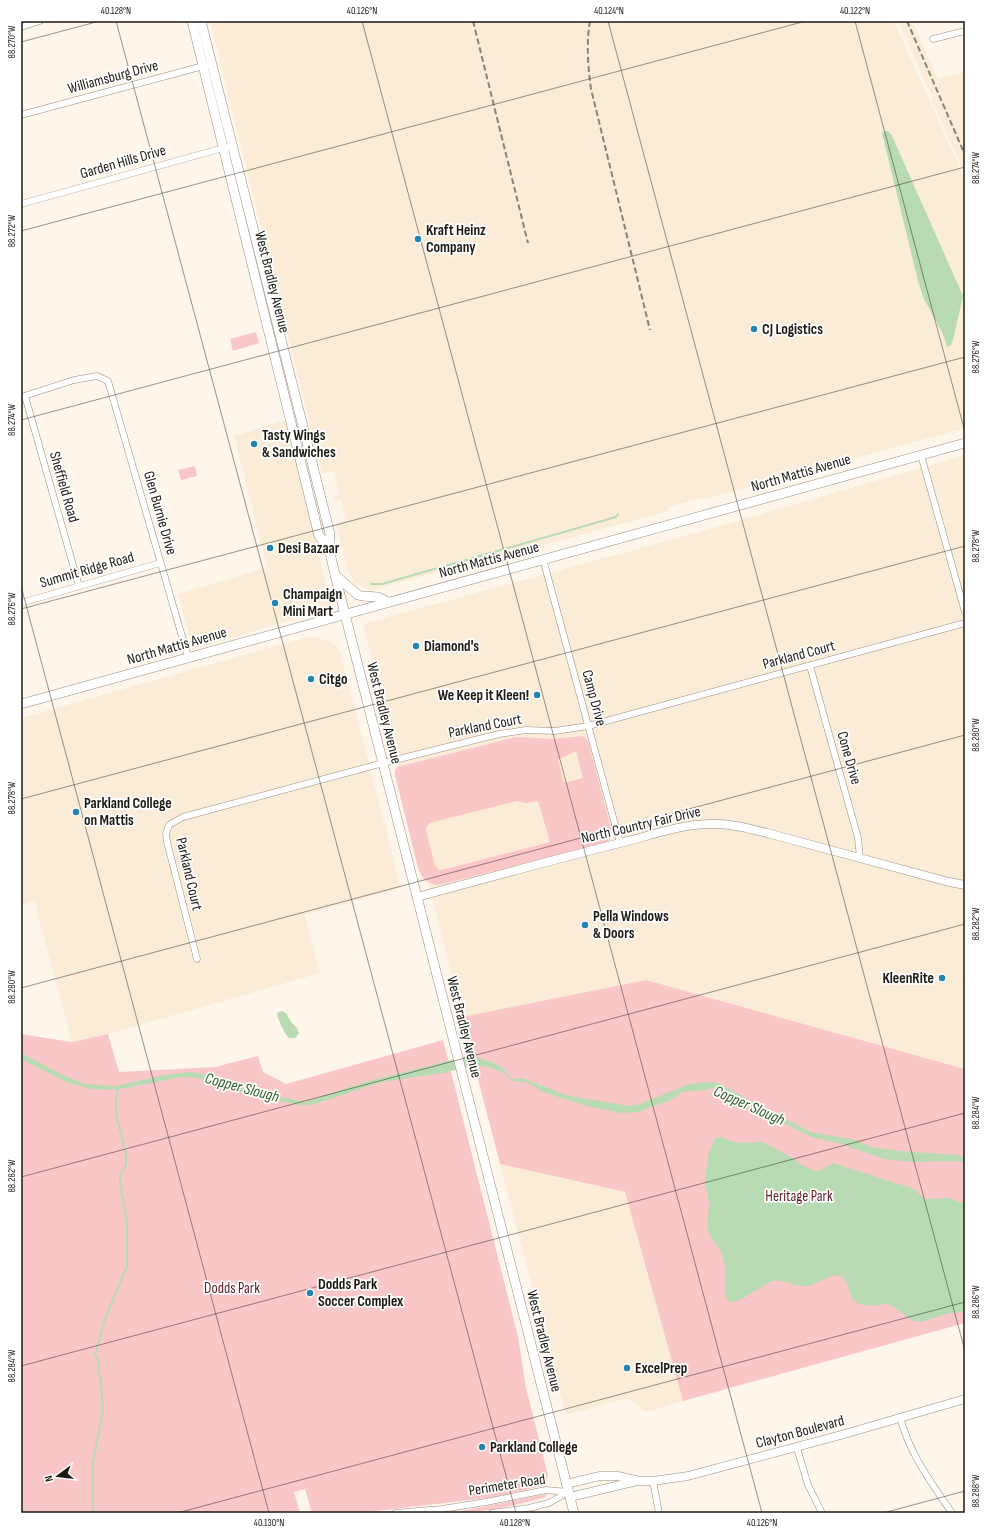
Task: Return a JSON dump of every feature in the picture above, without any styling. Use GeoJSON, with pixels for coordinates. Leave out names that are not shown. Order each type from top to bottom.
{"type":"FeatureCollection","features":[{"type":"Feature","properties":{"kind":"main road","name":"West Bradley Avenue"},"geometry":{"type":"LineString","coordinates":[[192,21],[208,65]]}},
{"type":"Feature","properties":{"kind":"main road","name":"West Bradley Avenue"},"geometry":{"type":"LineString","coordinates":[[201,21],[208,65],[228,147],[330,534],[329,548],[335,575],[574,1513]]}},
{"type":"Feature","properties":{"kind":"main road","name":"North Mattis Avenue"},"geometry":{"type":"LineString","coordinates":[[21,704],[965,443]]}},
{"type":"Feature","properties":{"kind":"main road"},"geometry":{"type":"LineString","coordinates":[[335,575],[358,595],[378,597],[388,602]]}},
{"type":"Feature","properties":{"kind":"street"},"geometry":{"type":"LineString","coordinates":[[21,26],[40,21]]}},
{"type":"Feature","properties":{"kind":"street"},"geometry":{"type":"LineString","coordinates":[[933,39],[965,31]]}},
{"type":"Feature","properties":{"kind":"street","name":"Williamsburg Drive"},"geometry":{"type":"LineString","coordinates":[[21,115],[208,65]]}},
{"type":"Feature","properties":{"kind":"street","name":"Garden Hills Drive"},"geometry":{"type":"LineString","coordinates":[[21,204],[228,147]]}},
{"type":"Feature","properties":{"kind":"street","name":"Glen Burnie Drive"},"geometry":{"type":"LineString","coordinates":[[23,396],[74,380],[97,376],[104,378],[110,384],[188,657]]}},
{"type":"Feature","properties":{"kind":"street","name":"Sheffield Road"},"geometry":{"type":"LineString","coordinates":[[23,396],[79,586]]}},
{"type":"Feature","properties":{"kind":"street"},"geometry":{"type":"LineString","coordinates":[[921,455],[965,612]]}},
{"type":"Feature","properties":{"kind":"street","name":"Camp Drive"},"geometry":{"type":"LineString","coordinates":[[543,560],[620,843]]}},
{"type":"Feature","properties":{"kind":"street","name":"Summit Ridge Road"},"geometry":{"type":"LineString","coordinates":[[21,603],[160,563]]}},
{"type":"Feature","properties":{"kind":"street","name":"Parkland Court"},"geometry":{"type":"LineString","coordinates":[[197,959],[166,834],[169,825],[183,817],[382,763],[515,731],[555,732],[572,730],[965,623]]}},
{"type":"Feature","properties":{"kind":"street","name":"Cone Drive"},"geometry":{"type":"LineString","coordinates":[[810,666],[858,838],[860,858]]}},
{"type":"Feature","properties":{"kind":"street","name":"North Country Fair Drive"},"geometry":{"type":"LineString","coordinates":[[417,897],[507,872],[689,826],[724,824],[767,833],[965,885]]}},
{"type":"Feature","properties":{"kind":"street","name":"Clayton Boulevard"},"geometry":{"type":"LineString","coordinates":[[568,1491],[688,1476],[797,1448],[965,1399]]}},
{"type":"Feature","properties":{"kind":"street"},"geometry":{"type":"LineString","coordinates":[[900,1417],[911,1449],[918,1462],[952,1513]]}},
{"type":"Feature","properties":{"kind":"street"},"geometry":{"type":"LineString","coordinates":[[797,1448],[808,1485],[822,1513]]}},
{"type":"Feature","properties":{"kind":"street","name":"Clayton Boulevard"},"geometry":{"type":"LineString","coordinates":[[568,1491],[600,1476],[618,1476],[640,1481]]}},
{"type":"Feature","properties":{"kind":"street"},"geometry":{"type":"LineString","coordinates":[[653,1481],[659,1513]]}},
{"type":"Feature","properties":{"kind":"street","name":"Perimeter Road"},"geometry":{"type":"LineString","coordinates":[[395,1513],[443,1511],[546,1490],[568,1491]]}},
{"type":"Feature","properties":{"kind":"street","name":"Perimeter Road"},"geometry":{"type":"LineString","coordinates":[[492,1513],[549,1503],[568,1491]]}},
{"type":"Feature","properties":{"kind":"shaded area"},"geometry":{"type":"Polygon","coordinates":[[[210,21],[894,21],[965,180],[965,428],[706,499],[705,497],[668,507],[668,511],[472,565],[434,573],[372,590],[355,584],[347,568],[336,524],[346,521],[341,500],[335,502],[334,496],[340,495],[334,471],[322,474],[210,21]]]}},
{"type":"Feature","properties":{"kind":"shaded area"},"geometry":{"type":"Polygon","coordinates":[[[898,21],[912,21],[938,79],[965,72],[965,174],[932,102],[932,97],[898,21]]]}},
{"type":"Feature","properties":{"kind":"shaded area"},"geometry":{"type":"Polygon","coordinates":[[[286,420],[332,608],[193,649],[178,594],[267,568],[234,436],[286,420]]]}},
{"type":"Feature","properties":{"kind":"shaded area"},"geometry":{"type":"Polygon","coordinates":[[[965,455],[965,1069],[646,980],[462,1017],[363,624],[696,533],[965,455]]]}},
{"type":"Feature","properties":{"kind":"shaded area"},"geometry":{"type":"Polygon","coordinates":[[[315,637],[332,642],[338,648],[342,659],[401,888],[305,915],[320,973],[108,1034],[72,1042],[34,901],[21,905],[21,718],[301,639],[315,637]]]}},
{"type":"Feature","properties":{"kind":"shaded area"},"geometry":{"type":"Polygon","coordinates":[[[500,1164],[625,1192],[683,1401],[645,1412],[628,1398],[566,1415],[500,1164]]]}},
{"type":"Feature","properties":{"kind":"green space"},"geometry":{"type":"Polygon","coordinates":[[[256,332],[259,343],[233,351],[230,339],[256,332]]]}},
{"type":"Feature","properties":{"kind":"green space"},"geometry":{"type":"Polygon","coordinates":[[[195,466],[197,476],[181,480],[178,470],[195,466]]]}},
{"type":"Feature","properties":{"kind":"green space"},"geometry":{"type":"Polygon","coordinates":[[[583,736],[588,741],[611,828],[610,839],[606,843],[438,885],[425,880],[418,868],[395,775],[395,770],[397,767],[516,737],[553,739],[583,736]],[[576,751],[558,760],[564,783],[583,778],[576,751]],[[517,801],[430,823],[426,830],[435,866],[442,870],[550,842],[538,801],[526,803],[517,801]]]}},
{"type":"Feature","properties":{"kind":"green space","name":"Heritage Park"},"geometry":{"type":"Polygon","coordinates":[[[646,980],[965,1069],[965,1323],[683,1401],[625,1192],[500,1164],[462,1017],[646,980]]]}},
{"type":"Feature","properties":{"kind":"green space","name":"Dodds Park"},"geometry":{"type":"Polygon","coordinates":[[[21,1034],[72,1042],[108,1034],[119,1072],[215,1067],[258,1056],[263,1072],[286,1084],[443,1040],[518,1337],[526,1388],[548,1475],[542,1486],[495,1497],[360,1513],[312,1513],[305,1489],[294,1492],[300,1513],[21,1513],[21,1034]]]}},
{"type":"Feature","properties":{"kind":"green space"},"geometry":{"type":"Polygon","coordinates":[[[546,1494],[546,1497],[500,1508],[476,1512],[452,1513],[546,1494]]]}},
{"type":"Feature","properties":{"kind":"water"},"geometry":{"type":"Polygon","coordinates":[[[888,131],[892,136],[963,296],[953,340],[951,345],[947,347],[943,334],[924,299],[918,281],[882,133],[888,131]]]}},
{"type":"Feature","properties":{"kind":"water"},"geometry":{"type":"Polygon","coordinates":[[[282,1011],[286,1013],[291,1022],[297,1028],[299,1033],[295,1038],[289,1038],[285,1034],[278,1019],[277,1013],[282,1011]]]}},
{"type":"Feature","properties":{"kind":"water","name":"Copper Slough"},"geometry":{"type":"Polygon","coordinates":[[[21,1053],[84,1084],[116,1086],[165,1075],[191,1072],[211,1075],[242,1088],[305,1102],[365,1082],[471,1055],[496,1064],[504,1069],[508,1076],[514,1079],[522,1078],[569,1096],[629,1106],[640,1104],[689,1084],[706,1082],[719,1083],[761,1107],[811,1132],[856,1140],[871,1147],[901,1151],[958,1155],[965,1157],[965,1162],[913,1162],[884,1159],[841,1144],[811,1137],[717,1089],[712,1088],[707,1090],[682,1092],[673,1099],[639,1112],[621,1113],[590,1107],[542,1092],[530,1084],[513,1081],[502,1072],[476,1065],[444,1073],[382,1082],[318,1103],[303,1106],[243,1093],[211,1080],[196,1078],[181,1077],[121,1089],[91,1089],[66,1082],[21,1059],[21,1053]]]}},
{"type":"Feature","properties":{"kind":"water"},"geometry":{"type":"Polygon","coordinates":[[[722,1137],[739,1143],[763,1142],[795,1159],[803,1166],[813,1170],[819,1171],[833,1163],[914,1189],[925,1199],[949,1198],[965,1204],[965,1312],[950,1313],[921,1322],[911,1320],[891,1305],[884,1304],[874,1306],[859,1304],[853,1300],[847,1283],[841,1276],[837,1275],[809,1286],[800,1286],[776,1280],[767,1283],[746,1297],[729,1302],[725,1295],[725,1267],[721,1252],[710,1236],[707,1226],[709,1202],[705,1183],[708,1155],[715,1138],[722,1137]]]}},
{"type":"Feature","properties":{"kind":"waterway"},"geometry":{"type":"LineString","coordinates":[[371,584],[382,584],[616,517],[618,514]]}},
{"type":"Feature","properties":{"kind":"waterway"},"geometry":{"type":"LineString","coordinates":[[93,1513],[93,1463],[103,1410],[101,1381],[98,1371],[99,1362],[95,1355],[105,1319],[127,1266],[127,1221],[120,1184],[120,1175],[126,1165],[126,1155],[116,1114],[118,1088]]}},
{"type":"Feature","properties":{"kind":"railway"},"geometry":{"type":"LineString","coordinates":[[473,21],[528,243]]}},
{"type":"Feature","properties":{"kind":"railway"},"geometry":{"type":"LineString","coordinates":[[590,21],[588,55],[591,89],[650,330]]}},
{"type":"Feature","properties":{"kind":"railway"},"geometry":{"type":"LineString","coordinates":[[907,21],[965,155]]}},
{"type":"Feature","properties":{"kind":"place","name":"Kraft Heinz Company"},"geometry":{"type":"Point","coordinates":[418,239]}},
{"type":"Feature","properties":{"kind":"place","name":"CJ Logistics"},"geometry":{"type":"Point","coordinates":[754,329]}},
{"type":"Feature","properties":{"kind":"place","name":"Tasty Wings & Sandwiches"},"geometry":{"type":"Point","coordinates":[254,444]}},
{"type":"Feature","properties":{"kind":"place","name":"Desi Bazaar"},"geometry":{"type":"Point","coordinates":[270,548]}},
{"type":"Feature","properties":{"kind":"place","name":"Champaign Mini Mart"},"geometry":{"type":"Point","coordinates":[275,603]}},
{"type":"Feature","properties":{"kind":"place","name":"Diamond's"},"geometry":{"type":"Point","coordinates":[416,646]}},
{"type":"Feature","properties":{"kind":"place","name":"Citgo"},"geometry":{"type":"Point","coordinates":[311,679]}},
{"type":"Feature","properties":{"kind":"place","name":"We Keep it Kleen!"},"geometry":{"type":"Point","coordinates":[537,695]}},
{"type":"Feature","properties":{"kind":"place","name":"Parkland College on Mattis"},"geometry":{"type":"Point","coordinates":[76,812]}},
{"type":"Feature","properties":{"kind":"place","name":"Pella Windows & Doors"},"geometry":{"type":"Point","coordinates":[585,925]}},
{"type":"Feature","properties":{"kind":"place","name":"KleenRite"},"geometry":{"type":"Point","coordinates":[942,978]}},
{"type":"Feature","properties":{"kind":"place","name":"Dodds Park Soccer Complex"},"geometry":{"type":"Point","coordinates":[310,1293]}},
{"type":"Feature","properties":{"kind":"place","name":"ExcelPrep"},"geometry":{"type":"Point","coordinates":[627,1368]}},
{"type":"Feature","properties":{"kind":"place","name":"Parkland College"},"geometry":{"type":"Point","coordinates":[482,1447]}}]}
